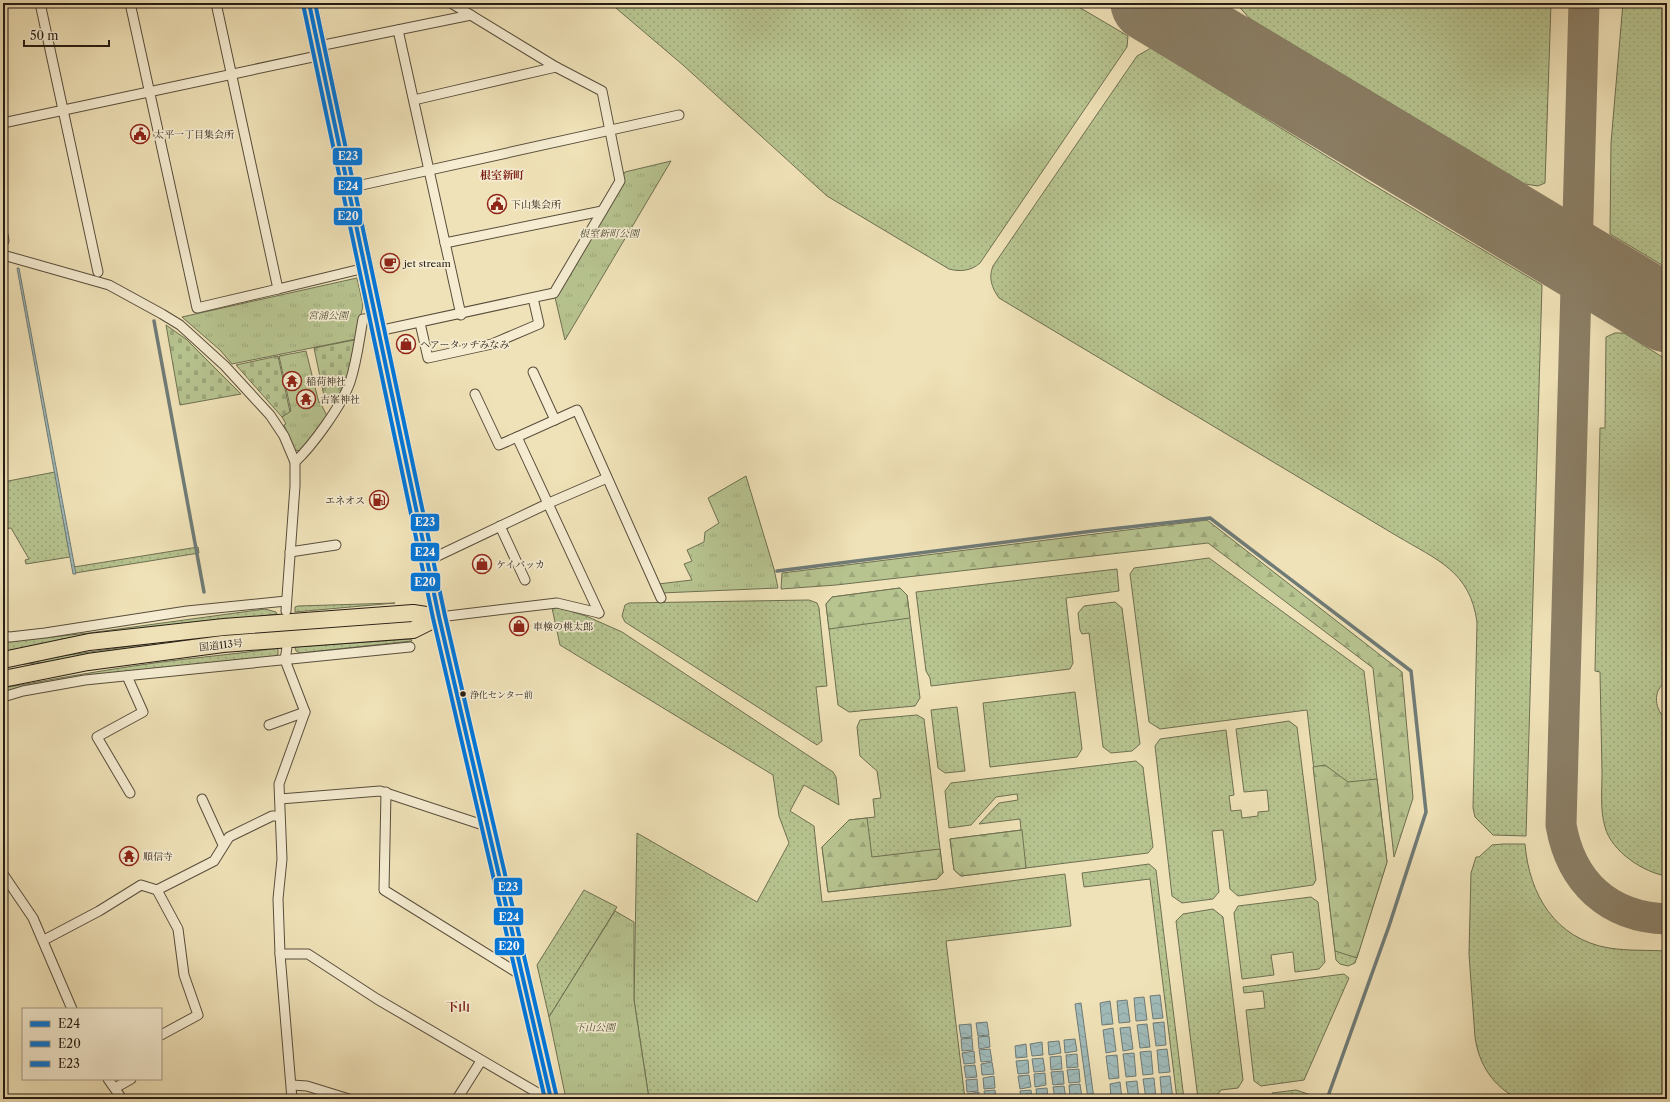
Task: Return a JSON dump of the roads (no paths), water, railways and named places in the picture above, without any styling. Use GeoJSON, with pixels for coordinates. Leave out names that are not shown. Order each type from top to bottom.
{"type":"FeatureCollection","features":[{"type":"Feature","properties":{"kind":"highway"},"geometry":{"type":"LineString","coordinates":[[309,3],[439,617]]}},
{"type":"Feature","properties":{"kind":"highway","name":"国道113号"},"geometry":{"type":"LineString","coordinates":[[3,660],[89,642],[224,627],[413,613],[439,617]]}},
{"type":"Feature","properties":{"kind":"highway","name":"国道113号"},"geometry":{"type":"LineString","coordinates":[[3,679],[88,662],[223,644],[413,630],[439,617]]}},
{"type":"Feature","properties":{"kind":"main road"},"geometry":{"type":"LineString","coordinates":[[439,617],[524,977],[551,1099]]}},
{"type":"Feature","properties":{"kind":"street"},"geometry":{"type":"LineString","coordinates":[[40,3],[98,272]]}},
{"type":"Feature","properties":{"kind":"street"},"geometry":{"type":"LineString","coordinates":[[130,3],[197,308],[365,268]]}},
{"type":"Feature","properties":{"kind":"street"},"geometry":{"type":"LineString","coordinates":[[216,3],[278,289]]}},
{"type":"Feature","properties":{"kind":"street"},"geometry":{"type":"LineString","coordinates":[[295,462],[307,451],[342,398],[354,367],[363,319],[377,324],[420,323],[554,293],[620,181],[602,91],[556,67],[451,3]]}},
{"type":"Feature","properties":{"kind":"street"},"geometry":{"type":"LineString","coordinates":[[3,123],[232,74],[398,30],[471,15]]}},
{"type":"Feature","properties":{"kind":"street"},"geometry":{"type":"LineString","coordinates":[[398,30],[460,315]]}},
{"type":"Feature","properties":{"kind":"street"},"geometry":{"type":"LineString","coordinates":[[414,100],[556,67]]}},
{"type":"Feature","properties":{"kind":"street"},"geometry":{"type":"LineString","coordinates":[[348,188],[679,115]]}},
{"type":"Feature","properties":{"kind":"street"},"geometry":{"type":"LineString","coordinates":[[445,243],[602,211]]}},
{"type":"Feature","properties":{"kind":"street"},"geometry":{"type":"LineString","coordinates":[[3,255],[108,286],[180,325],[225,366],[270,416],[284,436],[295,462],[286,611]]}},
{"type":"Feature","properties":{"kind":"street"},"geometry":{"type":"LineString","coordinates":[[420,323],[428,358],[492,344],[539,324],[533,298]]}},
{"type":"Feature","properties":{"kind":"street"},"geometry":{"type":"LineString","coordinates":[[533,372],[555,420]]}},
{"type":"Feature","properties":{"kind":"street"},"geometry":{"type":"LineString","coordinates":[[475,394],[499,445],[577,410],[661,598]]}},
{"type":"Feature","properties":{"kind":"street"},"geometry":{"type":"LineString","coordinates":[[439,617],[557,603],[598,613],[549,503],[517,437]]}},
{"type":"Feature","properties":{"kind":"street"},"geometry":{"type":"LineString","coordinates":[[427,561],[549,503],[607,478]]}},
{"type":"Feature","properties":{"kind":"street"},"geometry":{"type":"LineString","coordinates":[[500,526],[525,580]]}},
{"type":"Feature","properties":{"kind":"street"},"geometry":{"type":"LineString","coordinates":[[290,552],[336,545]]}},
{"type":"Feature","properties":{"kind":"street"},"geometry":{"type":"LineString","coordinates":[[3,636],[10,637],[187,611],[286,601]]}},
{"type":"Feature","properties":{"kind":"street"},"geometry":{"type":"LineString","coordinates":[[287,647],[285,660],[305,712],[278,784],[282,859],[278,899],[280,954],[285,999],[286,1038],[292,1085],[292,1099]]}},
{"type":"Feature","properties":{"kind":"street"},"geometry":{"type":"LineString","coordinates":[[3,697],[23,691],[127,676],[410,647]]}},
{"type":"Feature","properties":{"kind":"street"},"geometry":{"type":"LineString","coordinates":[[127,676],[143,712],[97,737],[130,793]]}},
{"type":"Feature","properties":{"kind":"street"},"geometry":{"type":"LineString","coordinates":[[269,725],[305,712]]}},
{"type":"Feature","properties":{"kind":"street"},"geometry":{"type":"LineString","coordinates":[[280,799],[380,791],[489,827]]}},
{"type":"Feature","properties":{"kind":"street"},"geometry":{"type":"LineString","coordinates":[[386,792],[384,890],[524,977]]}},
{"type":"Feature","properties":{"kind":"street"},"geometry":{"type":"LineString","coordinates":[[202,799],[223,845]]}},
{"type":"Feature","properties":{"kind":"street"},"geometry":{"type":"LineString","coordinates":[[157,890],[214,861],[229,837],[272,816],[279,816]]}},
{"type":"Feature","properties":{"kind":"street"},"geometry":{"type":"LineString","coordinates":[[3,874],[33,918],[44,940],[72,1008]]}},
{"type":"Feature","properties":{"kind":"street"},"geometry":{"type":"LineString","coordinates":[[44,940],[99,911],[142,885],[157,890],[178,929],[184,975],[198,1015],[162,1034]]}},
{"type":"Feature","properties":{"kind":"street"},"geometry":{"type":"LineString","coordinates":[[280,954],[308,954],[481,1061],[548,1099]]}},
{"type":"Feature","properties":{"kind":"street"},"geometry":{"type":"LineString","coordinates":[[457,1099],[481,1061]]}},
{"type":"Feature","properties":{"kind":"street"},"geometry":{"type":"LineString","coordinates":[[109,1080],[122,1099]]}},
{"type":"Feature","properties":{"kind":"street"},"geometry":{"type":"LineString","coordinates":[[115,1088],[129,1080]]}},
{"type":"Feature","properties":{"kind":"street"},"geometry":{"type":"LineString","coordinates":[[292,1085],[307,1086],[349,1099]]}},
{"type":"Feature","properties":{"kind":"water"},"geometry":{"type":"Polygon","coordinates":[[[17,268],[19,268],[76,574],[73,574],[17,268]]]}},
{"type":"Feature","properties":{"kind":"water"},"geometry":{"type":"Polygon","coordinates":[[[1160,995],[1163,1018],[1153,1019],[1150,996],[1160,995]]]}},
{"type":"Feature","properties":{"kind":"water"},"geometry":{"type":"Polygon","coordinates":[[[1144,997],[1147,1020],[1136,1021],[1134,998],[1144,997]]]}},
{"type":"Feature","properties":{"kind":"water"},"geometry":{"type":"Polygon","coordinates":[[[1127,1000],[1130,1022],[1119,1023],[1117,1001],[1127,1000]]]}},
{"type":"Feature","properties":{"kind":"water"},"geometry":{"type":"Polygon","coordinates":[[[1110,1001],[1113,1024],[1102,1025],[1100,1003],[1110,1001]]]}},
{"type":"Feature","properties":{"kind":"water"},"geometry":{"type":"Polygon","coordinates":[[[1081,1003],[1094,1099],[1088,1099],[1075,1004],[1081,1003]]]}},
{"type":"Feature","properties":{"kind":"water"},"geometry":{"type":"Polygon","coordinates":[[[987,1022],[989,1035],[978,1036],[976,1023],[987,1022]]]}},
{"type":"Feature","properties":{"kind":"water"},"geometry":{"type":"Polygon","coordinates":[[[1164,1022],[1166,1045],[1156,1046],[1153,1023],[1164,1022]]]}},
{"type":"Feature","properties":{"kind":"water"},"geometry":{"type":"Polygon","coordinates":[[[971,1024],[972,1037],[961,1038],[959,1025],[971,1024]]]}},
{"type":"Feature","properties":{"kind":"water"},"geometry":{"type":"Polygon","coordinates":[[[1147,1024],[1150,1047],[1140,1048],[1137,1025],[1147,1024]]]}},
{"type":"Feature","properties":{"kind":"water"},"geometry":{"type":"Polygon","coordinates":[[[1130,1027],[1133,1049],[1123,1051],[1120,1028],[1130,1027]]]}},
{"type":"Feature","properties":{"kind":"water"},"geometry":{"type":"Polygon","coordinates":[[[1113,1028],[1116,1051],[1106,1053],[1103,1030],[1113,1028]]]}},
{"type":"Feature","properties":{"kind":"water"},"geometry":{"type":"Polygon","coordinates":[[[989,1036],[990,1047],[979,1049],[978,1037],[989,1036]]]}},
{"type":"Feature","properties":{"kind":"water"},"geometry":{"type":"Polygon","coordinates":[[[972,1038],[973,1050],[962,1051],[961,1039],[972,1038]]]}},
{"type":"Feature","properties":{"kind":"water"},"geometry":{"type":"Polygon","coordinates":[[[1075,1039],[1077,1051],[1065,1053],[1064,1040],[1075,1039]]]}},
{"type":"Feature","properties":{"kind":"water"},"geometry":{"type":"Polygon","coordinates":[[[1059,1041],[1061,1053],[1049,1055],[1048,1042],[1059,1041]]]}},
{"type":"Feature","properties":{"kind":"water"},"geometry":{"type":"Polygon","coordinates":[[[1042,1042],[1043,1055],[1032,1056],[1030,1044],[1042,1042]]]}},
{"type":"Feature","properties":{"kind":"water"},"geometry":{"type":"Polygon","coordinates":[[[1026,1044],[1027,1057],[1016,1058],[1015,1046],[1026,1044]]]}},
{"type":"Feature","properties":{"kind":"water"},"geometry":{"type":"Polygon","coordinates":[[[990,1049],[992,1061],[981,1062],[979,1050],[990,1049]]]}},
{"type":"Feature","properties":{"kind":"water"},"geometry":{"type":"Polygon","coordinates":[[[1167,1049],[1170,1072],[1159,1073],[1157,1050],[1167,1049]]]}},
{"type":"Feature","properties":{"kind":"water"},"geometry":{"type":"Polygon","coordinates":[[[974,1051],[975,1063],[964,1064],[962,1053],[974,1051]]]}},
{"type":"Feature","properties":{"kind":"water"},"geometry":{"type":"Polygon","coordinates":[[[1151,1051],[1153,1074],[1143,1075],[1140,1052],[1151,1051]]]}},
{"type":"Feature","properties":{"kind":"water"},"geometry":{"type":"Polygon","coordinates":[[[1134,1053],[1136,1076],[1126,1077],[1123,1054],[1134,1053]]]}},
{"type":"Feature","properties":{"kind":"water"},"geometry":{"type":"Polygon","coordinates":[[[1077,1054],[1078,1067],[1067,1068],[1066,1055],[1077,1054]]]}},
{"type":"Feature","properties":{"kind":"water"},"geometry":{"type":"Polygon","coordinates":[[[1117,1055],[1119,1078],[1109,1079],[1106,1056],[1117,1055]]]}},
{"type":"Feature","properties":{"kind":"water"},"geometry":{"type":"Polygon","coordinates":[[[1061,1056],[1062,1069],[1051,1070],[1050,1057],[1061,1056]]]}},
{"type":"Feature","properties":{"kind":"water"},"geometry":{"type":"Polygon","coordinates":[[[1043,1058],[1045,1071],[1034,1072],[1032,1059],[1043,1058]]]}},
{"type":"Feature","properties":{"kind":"water"},"geometry":{"type":"Polygon","coordinates":[[[1028,1060],[1029,1073],[1018,1074],[1016,1061],[1028,1060]]]}},
{"type":"Feature","properties":{"kind":"water"},"geometry":{"type":"Polygon","coordinates":[[[992,1062],[994,1074],[982,1075],[981,1064],[992,1062]]]}},
{"type":"Feature","properties":{"kind":"water"},"geometry":{"type":"Polygon","coordinates":[[[975,1065],[977,1077],[966,1078],[964,1066],[975,1065]]]}},
{"type":"Feature","properties":{"kind":"water"},"geometry":{"type":"Polygon","coordinates":[[[1079,1069],[1080,1082],[1069,1083],[1067,1070],[1079,1069]]]}},
{"type":"Feature","properties":{"kind":"water"},"geometry":{"type":"Polygon","coordinates":[[[1063,1071],[1064,1084],[1053,1085],[1051,1072],[1063,1071]]]}},
{"type":"Feature","properties":{"kind":"water"},"geometry":{"type":"Polygon","coordinates":[[[1045,1073],[1046,1085],[1035,1087],[1034,1074],[1045,1073]]]}},
{"type":"Feature","properties":{"kind":"water"},"geometry":{"type":"Polygon","coordinates":[[[1029,1075],[1031,1087],[1020,1089],[1018,1076],[1029,1075]]]}},
{"type":"Feature","properties":{"kind":"water"},"geometry":{"type":"Polygon","coordinates":[[[994,1076],[995,1088],[984,1089],[983,1078],[994,1076]]]}},
{"type":"Feature","properties":{"kind":"water"},"geometry":{"type":"Polygon","coordinates":[[[1170,1076],[1173,1099],[1162,1099],[1160,1077],[1170,1076]]]}},
{"type":"Feature","properties":{"kind":"water"},"geometry":{"type":"Polygon","coordinates":[[[1154,1078],[1156,1099],[1146,1099],[1143,1079],[1154,1078]]]}},
{"type":"Feature","properties":{"kind":"water"},"geometry":{"type":"Polygon","coordinates":[[[977,1079],[978,1091],[967,1092],[966,1080],[977,1079]]]}},
{"type":"Feature","properties":{"kind":"water"},"geometry":{"type":"Polygon","coordinates":[[[1137,1081],[1139,1099],[1129,1099],[1126,1082],[1137,1081]]]}},
{"type":"Feature","properties":{"kind":"water"},"geometry":{"type":"Polygon","coordinates":[[[1120,1082],[1122,1099],[1111,1099],[1110,1084],[1120,1082]]]}},
{"type":"Feature","properties":{"kind":"water"},"geometry":{"type":"Polygon","coordinates":[[[1080,1084],[1082,1097],[1070,1098],[1069,1085],[1080,1084]]]}},
{"type":"Feature","properties":{"kind":"water"},"geometry":{"type":"Polygon","coordinates":[[[1064,1086],[1066,1099],[1055,1099],[1053,1087],[1064,1086]]]}},
{"type":"Feature","properties":{"kind":"water"},"geometry":{"type":"Polygon","coordinates":[[[1047,1088],[1048,1099],[1037,1099],[1036,1089],[1047,1088]]]}},
{"type":"Feature","properties":{"kind":"water"},"geometry":{"type":"Polygon","coordinates":[[[995,1090],[996,1099],[985,1099],[984,1091],[995,1090]]]}},
{"type":"Feature","properties":{"kind":"water"},"geometry":{"type":"Polygon","coordinates":[[[1031,1090],[1032,1099],[1021,1099],[1020,1091],[1031,1090]]]}},
{"type":"Feature","properties":{"kind":"water"},"geometry":{"type":"Polygon","coordinates":[[[979,1092],[979,1099],[968,1099],[967,1094],[979,1092]]]}},
{"type":"Feature","properties":{"kind":"waterway"},"geometry":{"type":"LineString","coordinates":[[154,321],[204,592]]}},
{"type":"Feature","properties":{"kind":"waterway"},"geometry":{"type":"LineString","coordinates":[[777,571],[1093,531],[1210,518],[1411,671],[1426,812],[1389,926],[1327,1099]]}},
{"type":"Feature","properties":{"kind":"place","name":"太平一丁目集会所"},"geometry":{"type":"Point","coordinates":[140,134]}},
{"type":"Feature","properties":{"kind":"place","name":"下山集会所"},"geometry":{"type":"Point","coordinates":[497,204]}},
{"type":"Feature","properties":{"kind":"place","name":"jet stream"},"geometry":{"type":"Point","coordinates":[390,263]}},
{"type":"Feature","properties":{"kind":"place","name":"ヘアータッチみなみ"},"geometry":{"type":"Point","coordinates":[406,344]}},
{"type":"Feature","properties":{"kind":"place","name":"稲荷神社"},"geometry":{"type":"Point","coordinates":[292,381]}},
{"type":"Feature","properties":{"kind":"place","name":"古峯神社"},"geometry":{"type":"Point","coordinates":[306,399]}},
{"type":"Feature","properties":{"kind":"place","name":"エネオス"},"geometry":{"type":"Point","coordinates":[379,500]}},
{"type":"Feature","properties":{"kind":"place","name":"ケイバッカ"},"geometry":{"type":"Point","coordinates":[482,564]}},
{"type":"Feature","properties":{"kind":"place","name":"車検の桃太郎"},"geometry":{"type":"Point","coordinates":[519,626]}},
{"type":"Feature","properties":{"kind":"place","name":"浄化センター前"},"geometry":{"type":"Point","coordinates":[463,694]}},
{"type":"Feature","properties":{"kind":"place","name":"順信寺"},"geometry":{"type":"Point","coordinates":[129,856]}},
{"type":"Feature","properties":{"kind":"district","name":"根室新町"},"geometry":{"type":"Point","coordinates":[502,175]}},
{"type":"Feature","properties":{"kind":"district","name":"下山"},"geometry":{"type":"Point","coordinates":[458,1006]}},
{"type":"Feature","properties":{"kind":"park label","name":"根室新町公園"},"geometry":{"type":"Point","coordinates":[609,233]}},
{"type":"Feature","properties":{"kind":"park label","name":"宮浦公園"},"geometry":{"type":"Point","coordinates":[328,315]}},
{"type":"Feature","properties":{"kind":"park label","name":"下山公園"},"geometry":{"type":"Point","coordinates":[595,1027]}}]}
